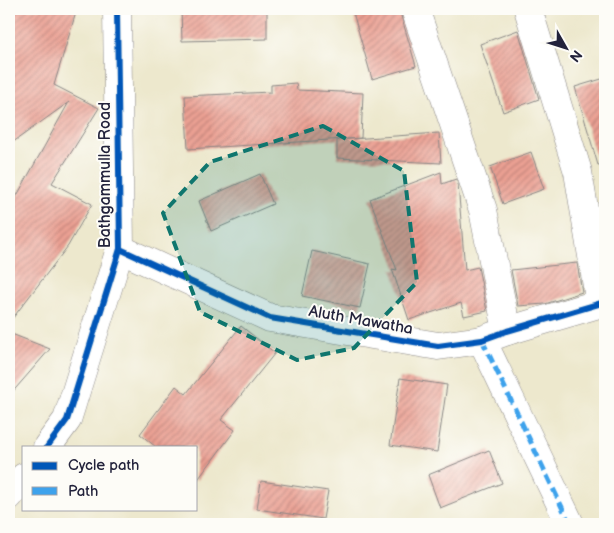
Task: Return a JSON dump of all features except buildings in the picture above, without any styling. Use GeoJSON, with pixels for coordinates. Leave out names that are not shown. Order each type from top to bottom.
{"type":"FeatureCollection","features":[{"type":"Feature","properties":{"kind":"street","name":"Bathgammulla Road"},"geometry":{"type":"LineString","coordinates":[[48,446],[67,420],[120,249],[117,9]]}},
{"type":"Feature","properties":{"kind":"street"},"geometry":{"type":"LineString","coordinates":[[415,9],[483,210],[495,335],[570,524]]}},
{"type":"Feature","properties":{"kind":"street"},"geometry":{"type":"LineString","coordinates":[[528,9],[578,172],[603,303]]}},
{"type":"Feature","properties":{"kind":"street","name":"Aluth Mawatha"},"geometry":{"type":"LineString","coordinates":[[120,249],[270,318],[438,346],[495,335],[603,303]]}},
{"type":"Feature","properties":{"kind":"street"},"geometry":{"type":"LineString","coordinates":[[9,496],[22,480]]}},
{"type":"Feature","properties":{"kind":"highlighted area"},"geometry":{"type":"Polygon","coordinates":[[[323,126],[404,171],[417,282],[354,348],[297,360],[200,312],[163,213],[210,162],[323,126]]]}},
{"type":"Feature","properties":{"kind":"marked path"},"geometry":{"type":"LineString","coordinates":[[482,340],[570,524]]}},
{"type":"Feature","properties":{"kind":"cycle path"},"geometry":{"type":"LineString","coordinates":[[48,446],[67,420],[120,249],[117,9]]}},
{"type":"Feature","properties":{"kind":"cycle path"},"geometry":{"type":"LineString","coordinates":[[120,249],[270,318],[438,346],[482,340],[605,302]]}}]}
